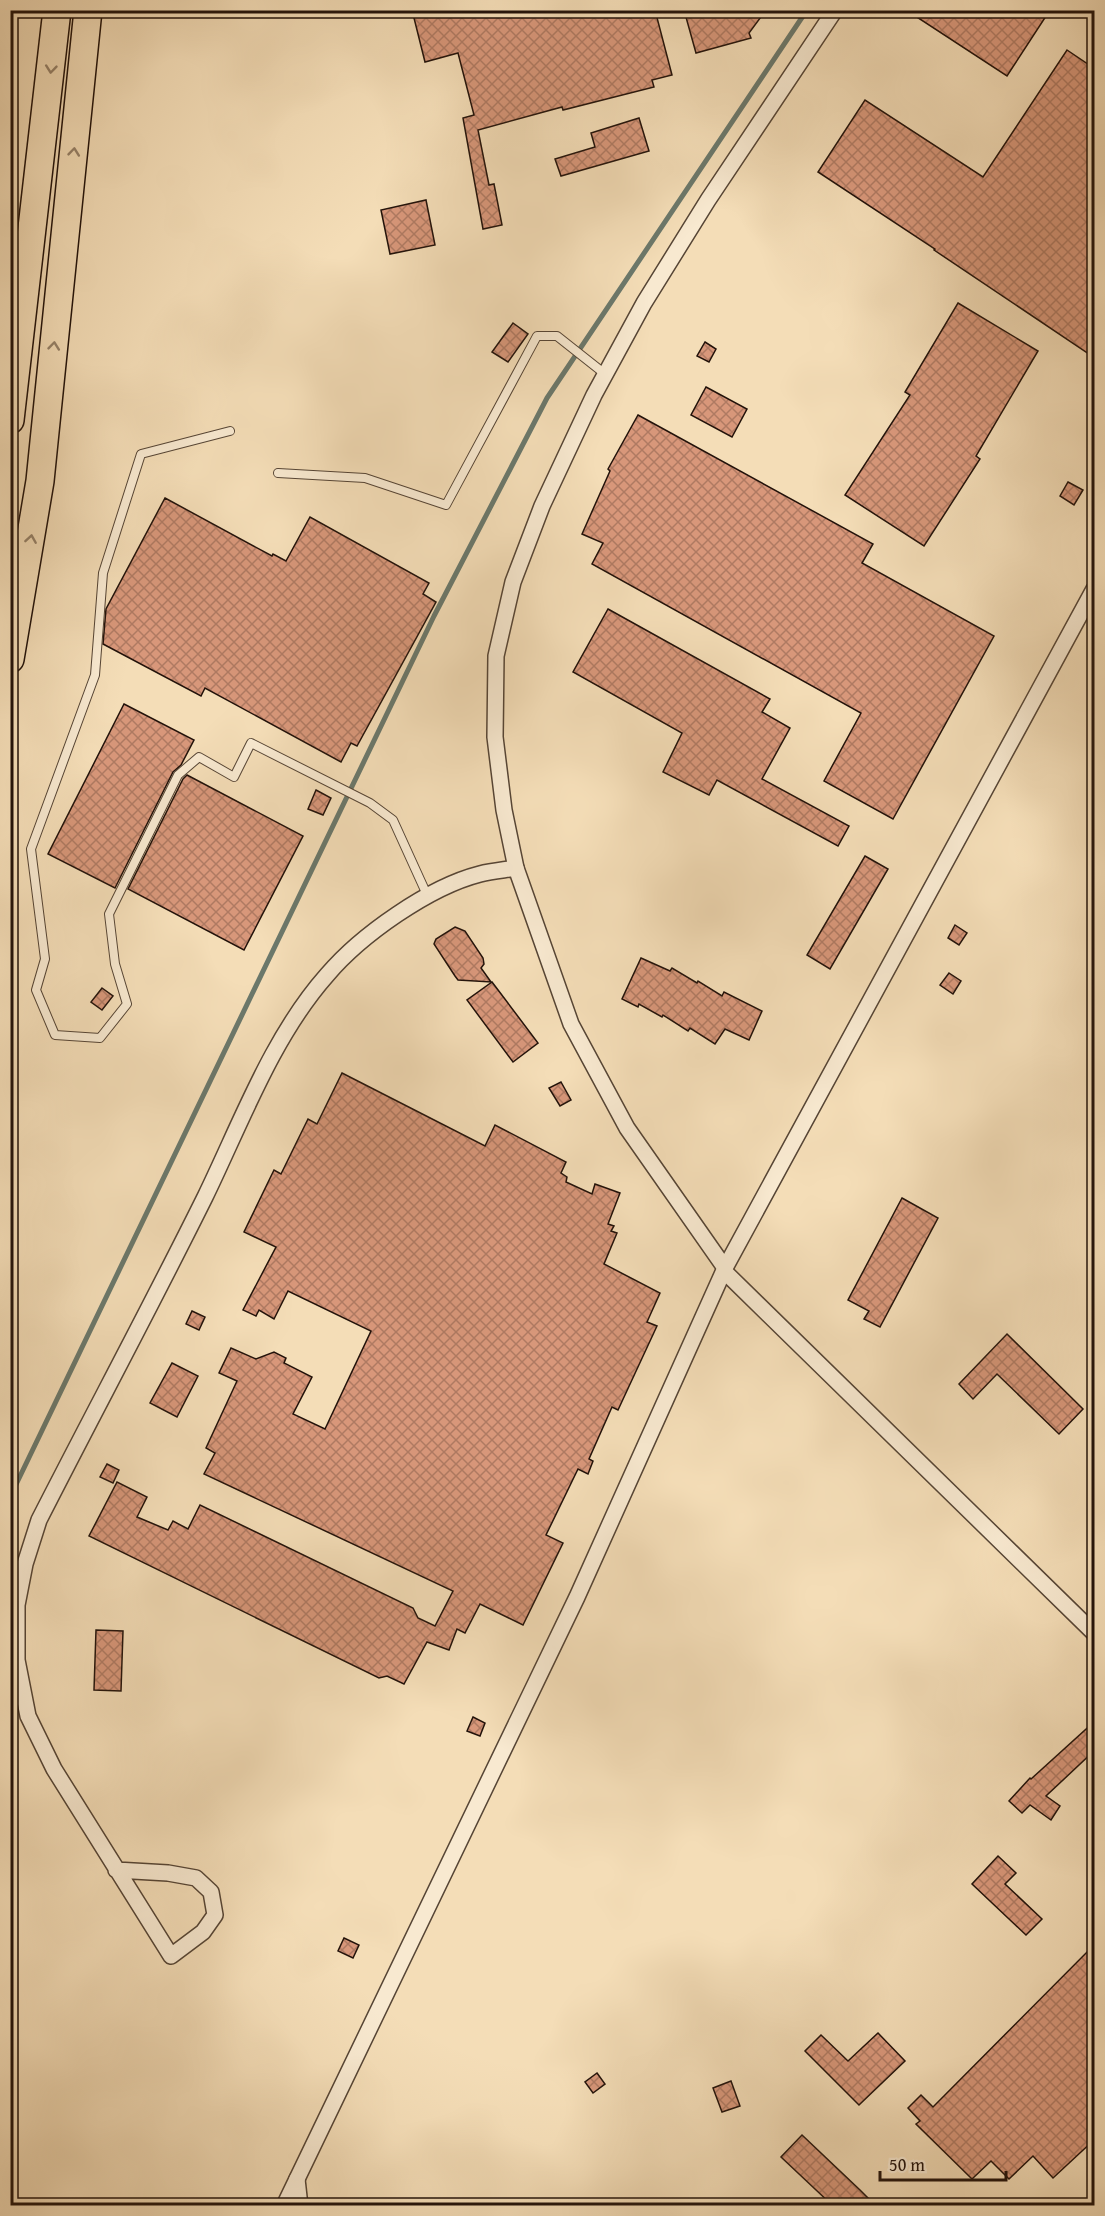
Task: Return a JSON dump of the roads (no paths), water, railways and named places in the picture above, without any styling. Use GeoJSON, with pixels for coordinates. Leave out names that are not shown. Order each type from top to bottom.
{"type":"FeatureCollection","features":[{"type":"Feature","properties":{"kind":"highway"},"geometry":{"type":"LineString","coordinates":[[10,420],[19,363],[57,10]]}},
{"type":"Feature","properties":{"kind":"highway"},"geometry":{"type":"LineString","coordinates":[[10,659],[40,482],[88,10]]}},
{"type":"Feature","properties":{"kind":"street"},"geometry":{"type":"LineString","coordinates":[[835,10],[708,200],[644,303],[606,374],[542,506],[513,582],[496,656],[495,737],[504,810],[516,868],[571,1024],[627,1128],[725,1270],[1095,1633]]}},
{"type":"Feature","properties":{"kind":"street"},"geometry":{"type":"LineString","coordinates":[[284,2205],[577,1598],[725,1270],[1095,590]]}},
{"type":"Feature","properties":{"kind":"street"},"geometry":{"type":"LineString","coordinates":[[116,1870],[168,1873],[196,1878],[211,1892],[215,1915],[203,1932],[171,1956],[116,1870],[54,1769],[28,1716],[17,1660],[17,1605],[25,1564],[39,1520],[204,1197],[260,1081],[296,1016],[327,975],[358,944],[397,915],[428,897],[479,874],[516,868]]}},
{"type":"Feature","properties":{"kind":"street"},"geometry":{"type":"LineString","coordinates":[[297,2177],[300,2205]]}},
{"type":"Feature","properties":{"kind":"lane"},"geometry":{"type":"LineString","coordinates":[[278,473],[365,478],[446,505],[537,336],[557,336],[606,374]]}},
{"type":"Feature","properties":{"kind":"lane"},"geometry":{"type":"LineString","coordinates":[[230,431],[141,454],[103,573],[95,675],[31,849],[45,959],[36,990],[39,999],[55,1035],[100,1038],[127,1004],[116,964],[109,914],[178,775],[199,757],[234,777],[251,743],[370,803],[393,820],[428,897]]}},
{"type":"Feature","properties":{"kind":"waterway"},"geometry":{"type":"LineString","coordinates":[[10,1497],[434,616],[547,398],[807,10]]}}]}
